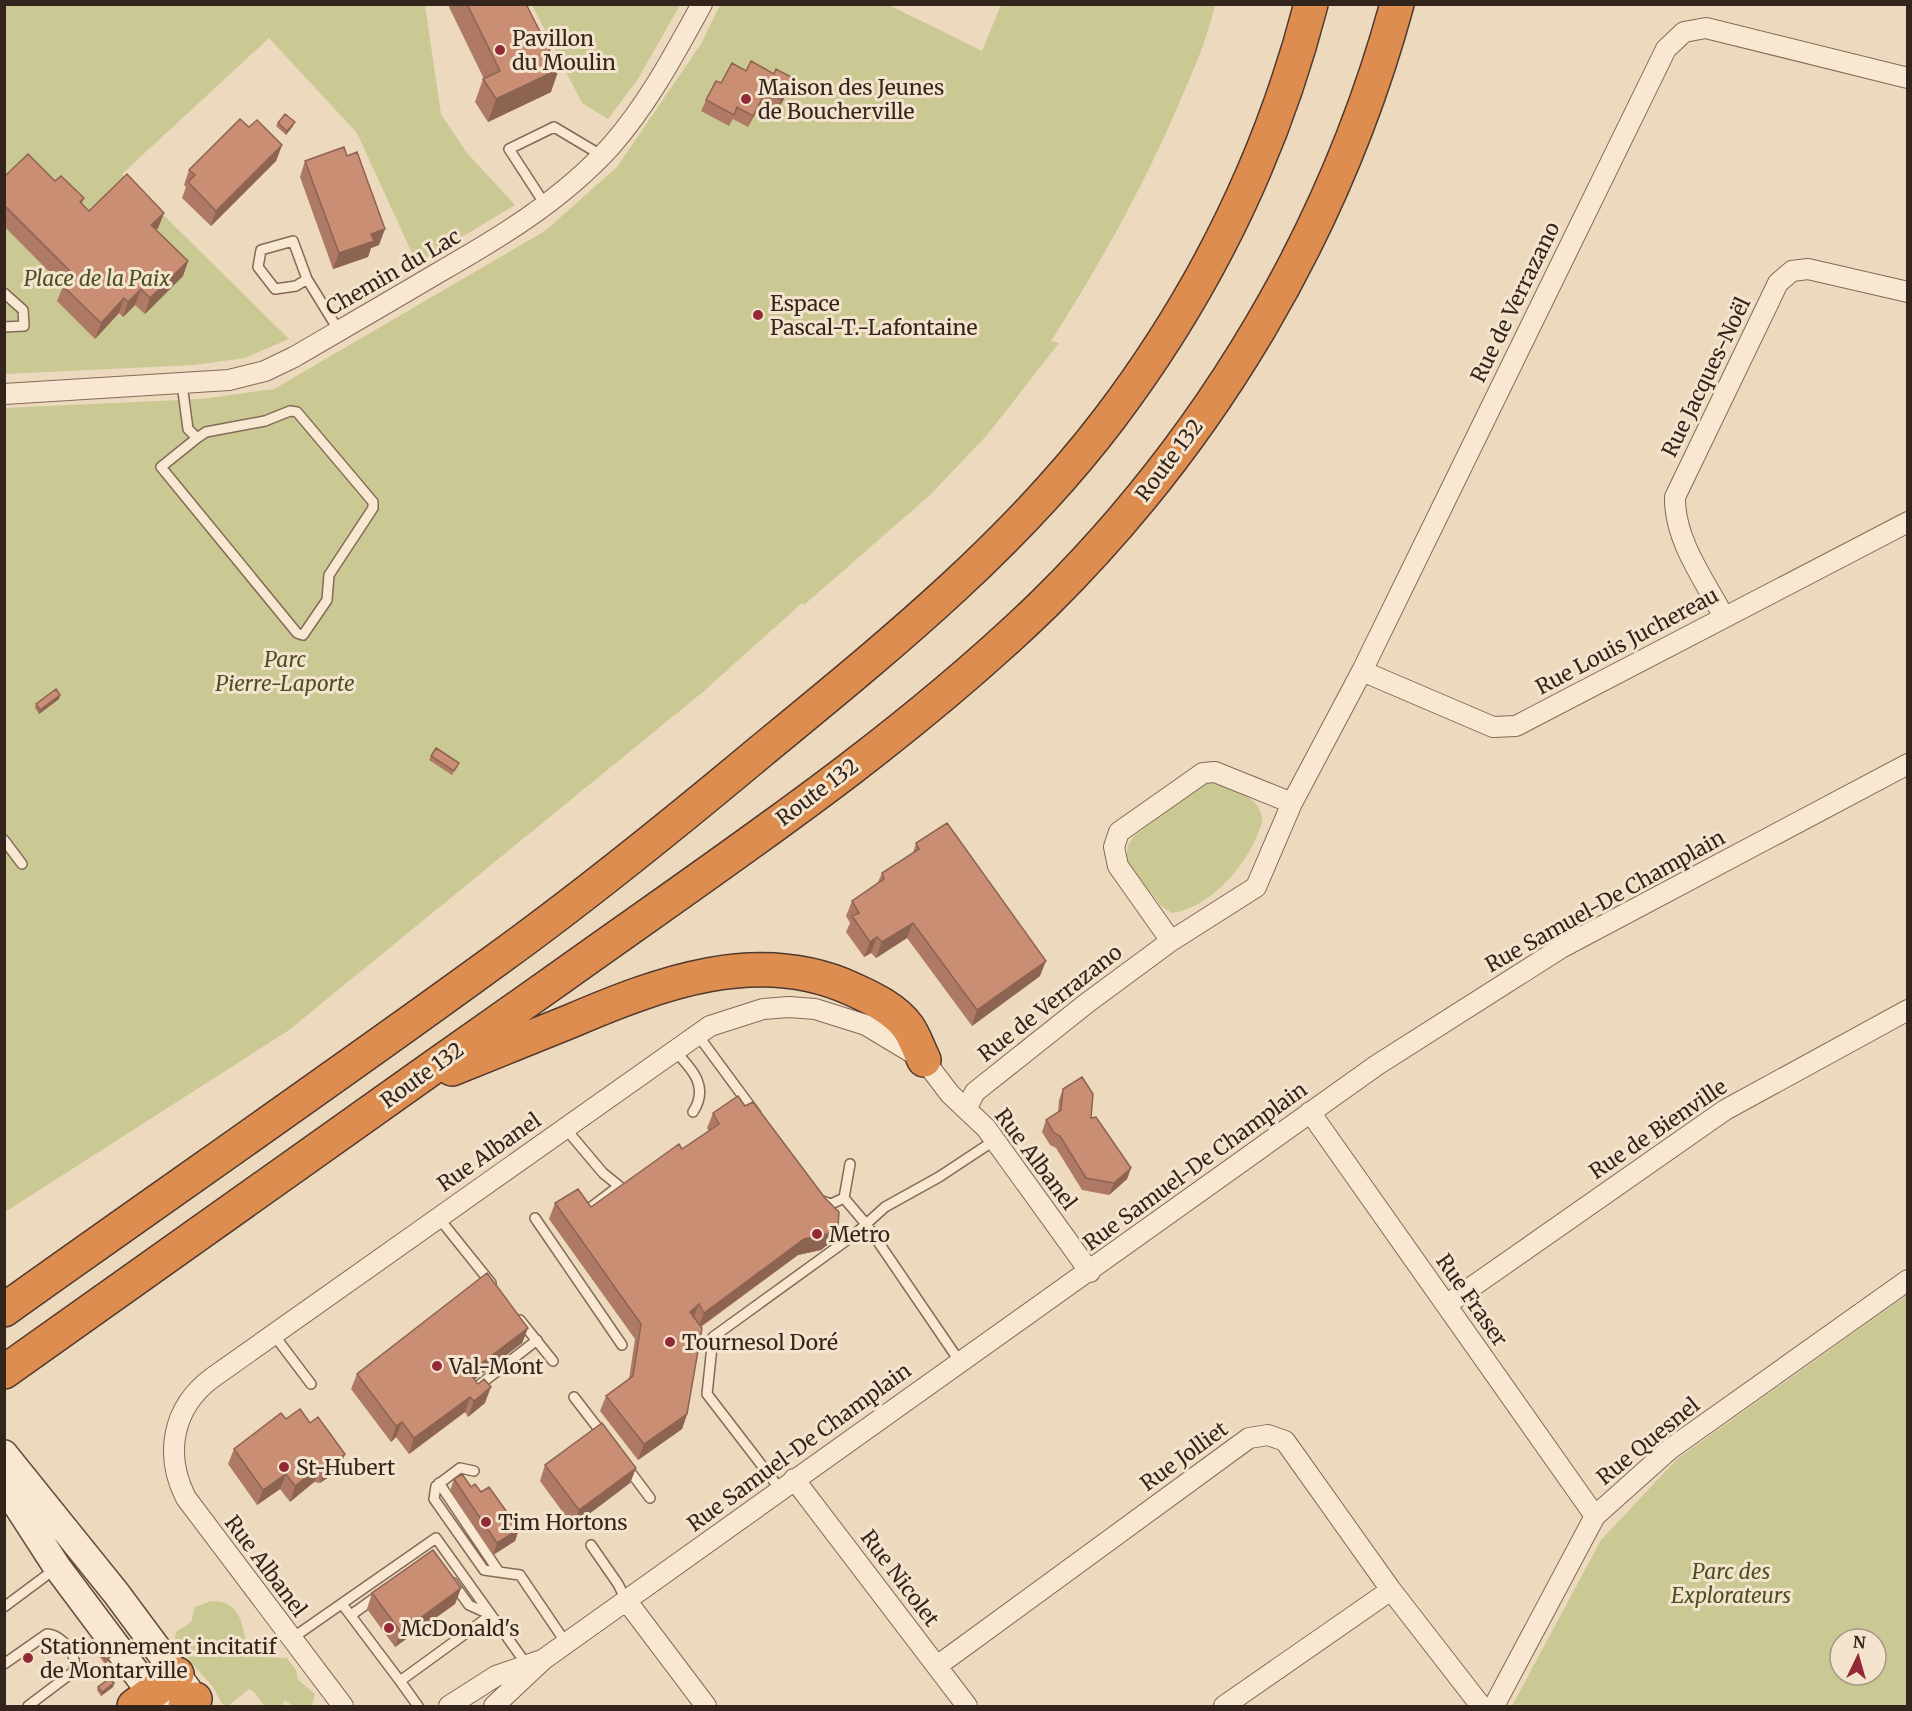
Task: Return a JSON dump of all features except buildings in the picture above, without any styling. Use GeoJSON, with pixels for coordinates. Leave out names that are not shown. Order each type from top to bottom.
{"type":"FeatureCollection","features":[{"type":"Feature","properties":{"kind":"highway"},"geometry":{"type":"LineString","coordinates":[[4,1310],[503,956],[786,731],[918,619],[992,552],[1046,495],[1106,423],[1145,370],[1191,297],[1234,217],[1264,148],[1289,81],[1311,4]]}},
{"type":"Feature","properties":{"kind":"highway","name":"Route 132"},"geometry":{"type":"LineString","coordinates":[[4,1372],[730,856],[956,684],[1024,623],[1110,534],[1176,453],[1242,358],[1291,275],[1356,132],[1397,4]]}},
{"type":"Feature","properties":{"kind":"highway"},"geometry":{"type":"LineString","coordinates":[[403,1089],[630,996],[688,979],[745,970],[777,969],[826,978],[869,997],[908,1027],[924,1060]]}},
{"type":"Feature","properties":{"kind":"street","name":"Chemin du Lac"},"geometry":{"type":"LineString","coordinates":[[4,394],[230,380],[265,371],[339,331],[488,244],[546,206],[602,155],[652,91],[702,4]]}},
{"type":"Feature","properties":{"kind":"street","name":"Rue de Verrazano"},"geometry":{"type":"LineString","coordinates":[[966,1109],[975,1092],[1087,1003],[1171,941],[1256,887],[1292,803],[1362,671],[1666,49],[1684,32],[1706,28],[1908,78]]}},
{"type":"Feature","properties":{"kind":"street","name":"Rue Jacques-Noël"},"geometry":{"type":"LineString","coordinates":[[1724,618],[1680,532],[1675,514],[1675,497],[1778,283],[1792,271],[1808,269],[1908,292]]}},
{"type":"Feature","properties":{"kind":"street","name":"Rue Louis Juchereau"},"geometry":{"type":"LineString","coordinates":[[1362,671],[1493,727],[1516,726],[1908,522]]}},
{"type":"Feature","properties":{"kind":"street","name":"Rue Samuel-De Champlain"},"geometry":{"type":"LineString","coordinates":[[494,1707],[534,1665],[1090,1272],[1377,1065],[1561,948],[1908,764]]}},
{"type":"Feature","properties":{"kind":"street"},"geometry":{"type":"LineString","coordinates":[[1171,941],[1118,866],[1114,847],[1119,832],[1203,773],[1215,771],[1292,803]]}},
{"type":"Feature","properties":{"kind":"street","name":"Rue Albanel"},"geometry":{"type":"LineString","coordinates":[[344,1707],[186,1498],[178,1481],[173,1452],[177,1424],[185,1406],[197,1391],[274,1335],[697,1034],[723,1020],[748,1012],[776,1007],[806,1008],[839,1014],[866,1025],[924,1060],[995,1140],[1090,1272]]}},
{"type":"Feature","properties":{"kind":"street","name":"Rue de Bienville"},"geometry":{"type":"LineString","coordinates":[[1446,1305],[1725,1110],[1908,1010]]}},
{"type":"Feature","properties":{"kind":"street","name":"Rue Fraser"},"geometry":{"type":"LineString","coordinates":[[1310,1112],[1595,1515]]}},
{"type":"Feature","properties":{"kind":"street","name":"Rue Quesnel"},"geometry":{"type":"LineString","coordinates":[[1494,1707],[1595,1515],[1670,1449],[1908,1280]]}},
{"type":"Feature","properties":{"kind":"street","name":"Rue Jolliet"},"geometry":{"type":"LineString","coordinates":[[937,1666],[1249,1438],[1268,1435],[1285,1442],[1390,1590],[1481,1707]]}},
{"type":"Feature","properties":{"kind":"street"},"geometry":{"type":"LineString","coordinates":[[5,1455],[110,1585],[172,1699]]}},
{"type":"Feature","properties":{"kind":"street","name":"Rue Nicolet"},"geometry":{"type":"LineString","coordinates":[[787,1484],[937,1666],[967,1707]]}},
{"type":"Feature","properties":{"kind":"street"},"geometry":{"type":"LineString","coordinates":[[4,1485],[57,1567],[172,1699]]}},
{"type":"Feature","properties":{"kind":"street"},"geometry":{"type":"LineString","coordinates":[[1224,1707],[1390,1590]]}},
{"type":"Feature","properties":{"kind":"street"},"geometry":{"type":"LineString","coordinates":[[626,1600],[706,1707]]}},
{"type":"Feature","properties":{"kind":"street","name":"Rue Samuel-De Champlain"},"geometry":{"type":"LineString","coordinates":[[449,1707],[496,1676],[534,1665]]}},
{"type":"Feature","properties":{"kind":"lane"},"geometry":{"type":"LineString","coordinates":[[546,206],[509,149],[554,126],[602,155]]}},
{"type":"Feature","properties":{"kind":"lane"},"geometry":{"type":"LineString","coordinates":[[308,279],[296,286],[275,289],[258,267],[261,250],[293,241],[308,279],[339,331]]}},
{"type":"Feature","properties":{"kind":"lane"},"geometry":{"type":"LineString","coordinates":[[4,292],[22,310],[24,326],[4,327]]}},
{"type":"Feature","properties":{"kind":"lane"},"geometry":{"type":"LineString","coordinates":[[182,384],[188,429],[197,438]]}},
{"type":"Feature","properties":{"kind":"lane"},"geometry":{"type":"LineString","coordinates":[[290,411],[297,412],[373,502],[374,508],[329,575],[327,600],[303,635],[297,633],[161,467],[197,438],[206,432],[265,420],[290,411]]}},
{"type":"Feature","properties":{"kind":"lane"},"geometry":{"type":"LineString","coordinates":[[4,840],[22,864]]}},
{"type":"Feature","properties":{"kind":"lane"},"geometry":{"type":"LineString","coordinates":[[697,1034],[762,1123]]}},
{"type":"Feature","properties":{"kind":"lane"},"geometry":{"type":"LineString","coordinates":[[674,1050],[697,1076],[699,1102],[693,1112]]}},
{"type":"Feature","properties":{"kind":"lane"},"geometry":{"type":"LineString","coordinates":[[565,1128],[603,1173],[619,1186],[586,1211]]}},
{"type":"Feature","properties":{"kind":"lane"},"geometry":{"type":"LineString","coordinates":[[787,1484],[707,1394],[713,1337],[866,1224],[891,1202],[939,1177],[995,1140]]}},
{"type":"Feature","properties":{"kind":"lane"},"geometry":{"type":"LineString","coordinates":[[844,1198],[850,1164]]}},
{"type":"Feature","properties":{"kind":"lane"},"geometry":{"type":"LineString","coordinates":[[812,1191],[819,1200],[831,1204],[844,1198]]}},
{"type":"Feature","properties":{"kind":"lane"},"geometry":{"type":"LineString","coordinates":[[844,1198],[866,1224],[960,1362]]}},
{"type":"Feature","properties":{"kind":"lane"},"geometry":{"type":"LineString","coordinates":[[438,1217],[496,1290]]}},
{"type":"Feature","properties":{"kind":"lane"},"geometry":{"type":"LineString","coordinates":[[535,1218],[622,1345]]}},
{"type":"Feature","properties":{"kind":"lane"},"geometry":{"type":"LineString","coordinates":[[517,1315],[553,1361]]}},
{"type":"Feature","properties":{"kind":"lane"},"geometry":{"type":"LineString","coordinates":[[274,1335],[311,1384]]}},
{"type":"Feature","properties":{"kind":"lane"},"geometry":{"type":"LineString","coordinates":[[478,1386],[537,1340]]}},
{"type":"Feature","properties":{"kind":"lane"},"geometry":{"type":"LineString","coordinates":[[574,1397],[612,1447]]}},
{"type":"Feature","properties":{"kind":"lane"},"geometry":{"type":"LineString","coordinates":[[618,1455],[650,1498]]}},
{"type":"Feature","properties":{"kind":"lane"},"geometry":{"type":"LineString","coordinates":[[474,1471],[460,1468],[439,1484],[433,1492],[434,1499],[484,1570],[520,1575],[566,1643]]}},
{"type":"Feature","properties":{"kind":"lane"},"geometry":{"type":"LineString","coordinates":[[291,1639],[436,1538],[491,1615],[534,1665]]}},
{"type":"Feature","properties":{"kind":"lane"},"geometry":{"type":"LineString","coordinates":[[591,1545],[618,1584],[626,1600]]}},
{"type":"Feature","properties":{"kind":"lane"},"geometry":{"type":"LineString","coordinates":[[4,1607],[57,1567]]}},
{"type":"Feature","properties":{"kind":"lane"},"geometry":{"type":"LineString","coordinates":[[444,1570],[469,1605],[491,1615]]}},
{"type":"Feature","properties":{"kind":"lane"},"geometry":{"type":"LineString","coordinates":[[351,1615],[388,1588]]}},
{"type":"Feature","properties":{"kind":"lane"},"geometry":{"type":"LineString","coordinates":[[342,1604],[418,1707]]}},
{"type":"Feature","properties":{"kind":"lane"},"geometry":{"type":"LineString","coordinates":[[400,1681],[491,1615]]}},
{"type":"Feature","properties":{"kind":"lane"},"geometry":{"type":"LineString","coordinates":[[4,1664],[47,1634],[60,1638],[74,1657],[76,1663],[73,1672],[28,1707]]}},
{"type":"Feature","properties":{"kind":"green space","name":"Place de la Paix"},"geometry":{"type":"Polygon","coordinates":[[[4,5],[425,5],[441,114],[467,153],[515,205],[417,264],[357,133],[269,38],[122,174],[289,339],[245,358],[194,365],[5,374],[4,5]]]}},
{"type":"Feature","properties":{"kind":"green space"},"geometry":{"type":"Polygon","coordinates":[[[532,5],[680,5],[638,79],[608,119],[582,103],[532,5]]]}},
{"type":"Feature","properties":{"kind":"green space","name":"Parc Pierre-Laporte"},"geometry":{"type":"Polygon","coordinates":[[[720,5],[889,5],[982,51],[1001,5],[1215,5],[1199,57],[1164,138],[1119,227],[1051,341],[1059,343],[987,435],[930,495],[804,605],[802,603],[704,691],[289,1030],[5,1212],[5,408],[201,399],[274,389],[545,231],[617,167],[701,44],[720,5]]]}},
{"type":"Feature","properties":{"kind":"green space"},"geometry":{"type":"Polygon","coordinates":[[[1213,782],[1243,794],[1256,804],[1262,818],[1261,825],[1251,849],[1234,874],[1223,885],[1199,904],[1172,913],[1161,906],[1126,861],[1128,845],[1134,836],[1202,784],[1213,782]]]}},
{"type":"Feature","properties":{"kind":"green space","name":"Parc des Explorateurs"},"geometry":{"type":"Polygon","coordinates":[[[1907,1295],[1907,1706],[1512,1706],[1601,1540],[1677,1459],[1907,1295]]]}},
{"type":"Feature","properties":{"kind":"green space"},"geometry":{"type":"Polygon","coordinates":[[[211,1601],[222,1602],[236,1611],[249,1650],[262,1657],[287,1658],[296,1670],[298,1680],[315,1694],[312,1705],[293,1706],[285,1700],[281,1706],[264,1706],[249,1689],[228,1706],[222,1704],[213,1687],[189,1660],[175,1638],[176,1632],[191,1622],[195,1607],[211,1601]]]}},
{"type":"Feature","properties":{"kind":"place","name":"Pavillon du Moulin"},"geometry":{"type":"Point","coordinates":[500,50]}},
{"type":"Feature","properties":{"kind":"place","name":"Maison des Jeunes de Boucherville"},"geometry":{"type":"Point","coordinates":[746,99]}},
{"type":"Feature","properties":{"kind":"place","name":"Espace Pascal-T.-Lafontaine"},"geometry":{"type":"Point","coordinates":[758,315]}},
{"type":"Feature","properties":{"kind":"place","name":"Metro"},"geometry":{"type":"Point","coordinates":[817,1234]}},
{"type":"Feature","properties":{"kind":"place","name":"Tournesol Doré"},"geometry":{"type":"Point","coordinates":[670,1342]}},
{"type":"Feature","properties":{"kind":"place","name":"Val-Mont"},"geometry":{"type":"Point","coordinates":[437,1366]}},
{"type":"Feature","properties":{"kind":"place","name":"St-Hubert"},"geometry":{"type":"Point","coordinates":[284,1467]}},
{"type":"Feature","properties":{"kind":"place","name":"Tim Hortons"},"geometry":{"type":"Point","coordinates":[486,1522]}},
{"type":"Feature","properties":{"kind":"place","name":"McDonald's"},"geometry":{"type":"Point","coordinates":[389,1628]}},
{"type":"Feature","properties":{"kind":"place","name":"Stationnement incitatif de Montarville"},"geometry":{"type":"Point","coordinates":[28,1658]}}]}
